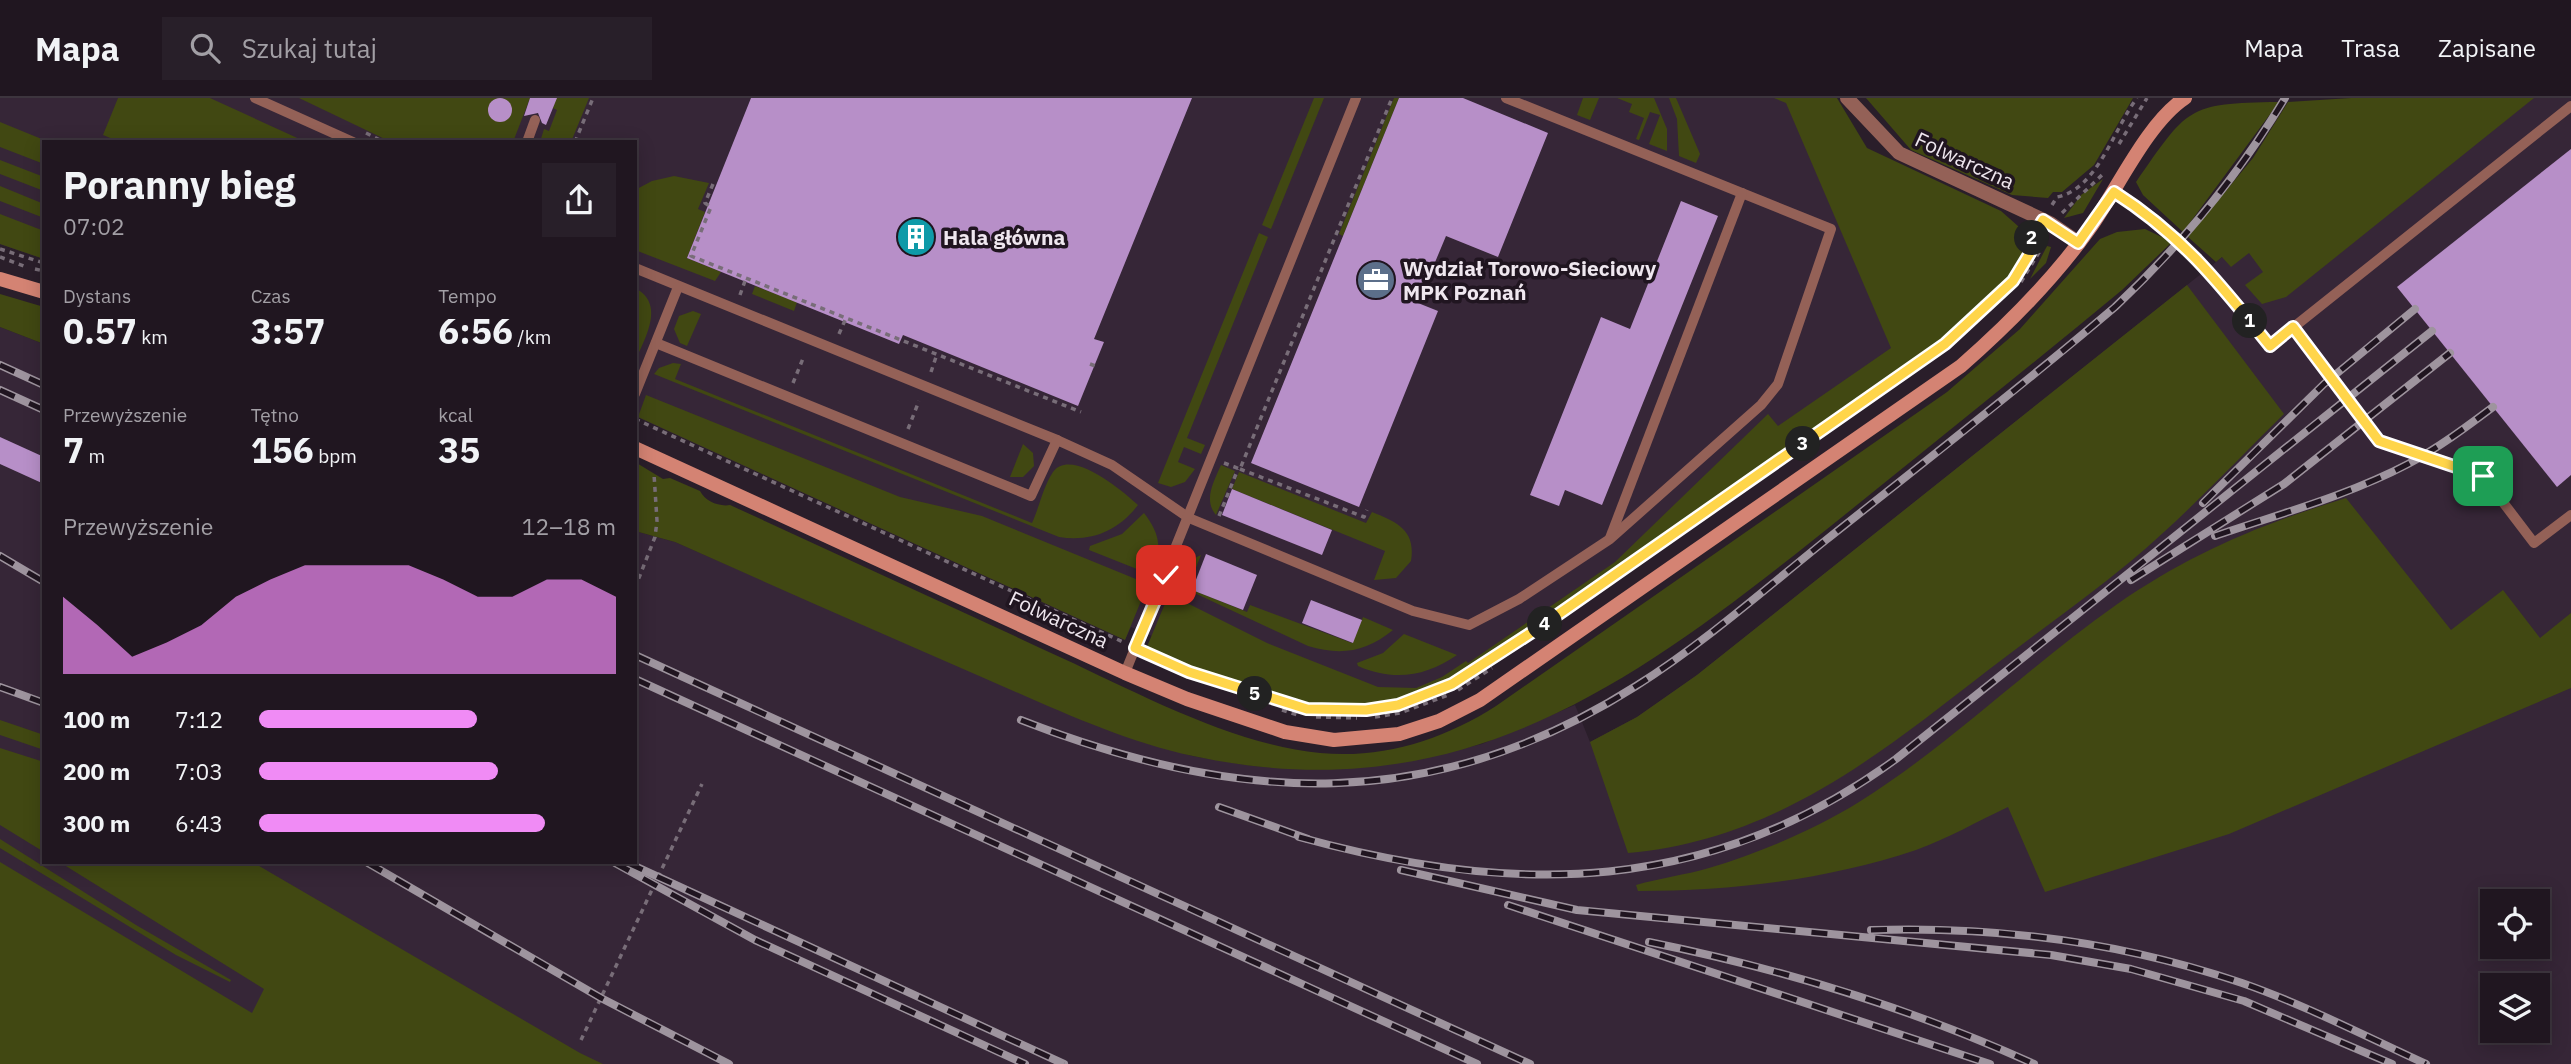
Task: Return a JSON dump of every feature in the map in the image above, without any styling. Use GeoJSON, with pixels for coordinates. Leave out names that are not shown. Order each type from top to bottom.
{"type":"FeatureCollection","features":[{"type":"Feature","properties":{"kind":"street","name":"Folwarczna"},"geometry":{"type":"LineString","coordinates":[[1847,98],[1892,148],[1905,158],[2049,223],[2078,243]]}},
{"type":"Feature","properties":{"kind":"street","name":"Folwarczna"},"geometry":{"type":"LineString","coordinates":[[637,449],[1125,673],[1267,727],[1316,738],[1357,739],[1399,734],[1455,714],[1575,636],[1961,366],[2014,318],[2078,243],[2158,122],[2185,98]]}},
{"type":"Feature","properties":{"kind":"street"},"geometry":{"type":"LineString","coordinates":[[0,279],[42,291]]}},
{"type":"Feature","properties":{"kind":"lane"},"geometry":{"type":"LineString","coordinates":[[255,98],[349,140]]}},
{"type":"Feature","properties":{"kind":"lane"},"geometry":{"type":"LineString","coordinates":[[1125,673],[1356,98]]}},
{"type":"Feature","properties":{"kind":"lane"},"geometry":{"type":"LineString","coordinates":[[637,269],[1057,440],[1112,466],[1189,518],[1413,611],[1469,625],[1519,599],[1610,539],[1760,405],[1778,384],[1831,229],[1506,98]]}},
{"type":"Feature","properties":{"kind":"lane"},"geometry":{"type":"LineString","coordinates":[[2114,192],[2159,223],[2190,250],[2270,346],[2571,106]]}},
{"type":"Feature","properties":{"kind":"lane"},"geometry":{"type":"LineString","coordinates":[[528,140],[535,120]]}},
{"type":"Feature","properties":{"kind":"lane"},"geometry":{"type":"LineString","coordinates":[[1610,539],[1742,193]]}},
{"type":"Feature","properties":{"kind":"lane"},"geometry":{"type":"LineString","coordinates":[[637,389],[678,287]]}},
{"type":"Feature","properties":{"kind":"lane"},"geometry":{"type":"LineString","coordinates":[[2293,327],[2379,441],[2483,476],[2534,542],[2571,515]]}},
{"type":"Feature","properties":{"kind":"lane"},"geometry":{"type":"LineString","coordinates":[[656,343],[1031,496],[1057,440]]}},
{"type":"Feature","properties":{"kind":"path"},"geometry":{"type":"LineString","coordinates":[[576,140],[593,98]]}},
{"type":"Feature","properties":{"kind":"path"},"geometry":{"type":"LineString","coordinates":[[1219,516],[1392,98]]}},
{"type":"Feature","properties":{"kind":"path"},"geometry":{"type":"LineString","coordinates":[[2019,286],[2049,223],[2057,197],[2066,195],[2097,169],[2137,98]]}},
{"type":"Feature","properties":{"kind":"path"},"geometry":{"type":"LineString","coordinates":[[2115,153],[2147,98]]}},
{"type":"Feature","properties":{"kind":"path"},"geometry":{"type":"LineString","coordinates":[[637,420],[1189,672],[1307,709],[1366,710],[1398,705],[1452,684],[1543,625],[1945,344],[2013,281],[2030,253],[2030,241],[2103,174]]}},
{"type":"Feature","properties":{"kind":"path"},"geometry":{"type":"LineString","coordinates":[[713,184],[705,203],[712,206],[691,256],[1081,412]]}},
{"type":"Feature","properties":{"kind":"path"},"geometry":{"type":"LineString","coordinates":[[0,249],[42,262]]}},
{"type":"Feature","properties":{"kind":"path"},"geometry":{"type":"LineString","coordinates":[[0,257],[42,270]]}},
{"type":"Feature","properties":{"kind":"path"},"geometry":{"type":"LineString","coordinates":[[740,295],[747,278]]}},
{"type":"Feature","properties":{"kind":"path"},"geometry":{"type":"LineString","coordinates":[[930,375],[937,354]]}},
{"type":"Feature","properties":{"kind":"path"},"geometry":{"type":"LineString","coordinates":[[791,388],[804,356]]}},
{"type":"Feature","properties":{"kind":"path"},"geometry":{"type":"LineString","coordinates":[[1090,364],[1098,367]]}},
{"type":"Feature","properties":{"kind":"path"},"geometry":{"type":"LineString","coordinates":[[905,435],[919,401]]}},
{"type":"Feature","properties":{"kind":"path"},"geometry":{"type":"LineString","coordinates":[[637,583],[655,537],[657,521],[654,475],[660,459]]}},
{"type":"Feature","properties":{"kind":"path"},"geometry":{"type":"LineString","coordinates":[[1222,462],[1364,517],[1367,510]]}},
{"type":"Feature","properties":{"kind":"path"},"geometry":{"type":"LineString","coordinates":[[1275,709],[1306,717],[1336,719],[1400,713],[1456,691],[1503,661]]}},
{"type":"Feature","properties":{"kind":"path"},"geometry":{"type":"LineString","coordinates":[[581,1040],[702,784]]}},
{"type":"Feature","properties":{"kind":"shaded area"},"geometry":{"type":"Polygon","coordinates":[[[0,98],[1812,98],[1918,354],[1438,684],[1402,697],[1295,702],[1212,676],[1146,649],[1152,636],[1131,627],[1125,640],[637,417],[637,140],[42,140],[42,258],[0,244],[0,98]]]}},
{"type":"Feature","properties":{"kind":"shaded area"},"geometry":{"type":"Polygon","coordinates":[[[2385,98],[2571,98],[2571,1064],[0,1064],[0,327],[42,343],[42,864],[637,864],[637,532],[675,542],[1090,723],[1192,756],[1253,766],[1310,769],[1405,762],[1482,744],[1575,705],[1590,742],[1637,717],[1697,675],[2373,137],[2385,98]]]}},
{"type":"Feature","properties":{"kind":"green space"},"geometry":{"type":"Polygon","coordinates":[[[118,98],[210,98],[302,140],[115,140],[103,135],[118,98]]]}},
{"type":"Feature","properties":{"kind":"green space"},"geometry":{"type":"Polygon","coordinates":[[[299,98],[530,98],[514,140],[387,140],[299,98]]]}},
{"type":"Feature","properties":{"kind":"green space"},"geometry":{"type":"Polygon","coordinates":[[[548,98],[589,98],[572,140],[541,140],[544,129],[549,131],[557,110],[553,108],[555,101],[548,98]]]}},
{"type":"Feature","properties":{"kind":"green space"},"geometry":{"type":"Polygon","coordinates":[[[1314,98],[1324,98],[1271,229],[1262,225],[1314,98]]]}},
{"type":"Feature","properties":{"kind":"green space"},"geometry":{"type":"Polygon","coordinates":[[[1394,98],[1399,98],[1343,236],[1339,234],[1394,98]]]}},
{"type":"Feature","properties":{"kind":"green space"},"geometry":{"type":"Polygon","coordinates":[[[1583,98],[1599,98],[1590,120],[1577,115],[1583,98]]]}},
{"type":"Feature","properties":{"kind":"green space"},"geometry":{"type":"Polygon","coordinates":[[[1617,98],[1654,98],[1667,129],[1667,151],[1649,144],[1660,115],[1650,112],[1639,140],[1636,139],[1644,118],[1629,112],[1632,104],[1617,98]]]}},
{"type":"Feature","properties":{"kind":"green space"},"geometry":{"type":"Polygon","coordinates":[[[1669,98],[1676,98],[1700,154],[1696,163],[1679,156],[1677,119],[1669,98]]]}},
{"type":"Feature","properties":{"kind":"green space"},"geometry":{"type":"Polygon","coordinates":[[[1774,98],[1837,98],[1867,148],[2001,211],[2027,234],[2023,240],[2026,251],[2005,282],[1965,323],[1921,358],[1514,643],[1432,688],[1392,702],[1353,708],[1300,704],[1247,690],[1146,649],[1169,594],[1267,643],[1378,687],[1416,688],[1442,677],[1466,661],[1468,663],[1615,562],[1768,414],[1778,426],[1891,348],[1786,103],[1774,98]]]}},
{"type":"Feature","properties":{"kind":"green space"},"geometry":{"type":"Polygon","coordinates":[[[1866,98],[2133,98],[2094,165],[2062,192],[2053,192],[2048,198],[2012,195],[1911,150],[1866,98]]]}},
{"type":"Feature","properties":{"kind":"green space"},"geometry":{"type":"Polygon","coordinates":[[[2351,98],[2534,98],[2286,297],[2262,304],[2245,285],[2263,272],[2249,253],[2231,267],[2222,257],[2216,262],[2188,237],[2253,158],[2288,102],[2351,98]]]}},
{"type":"Feature","properties":{"kind":"green space"},"geometry":{"type":"Polygon","coordinates":[[[2279,102],[2183,232],[2143,195],[2136,182],[2167,138],[2192,115],[2207,108],[2225,105],[2279,102]]]}},
{"type":"Feature","properties":{"kind":"green space"},"geometry":{"type":"Polygon","coordinates":[[[0,122],[44,140],[42,163],[0,147],[0,122]]]}},
{"type":"Feature","properties":{"kind":"green space"},"geometry":{"type":"Polygon","coordinates":[[[0,160],[42,176],[42,190],[0,174],[0,160]]]}},
{"type":"Feature","properties":{"kind":"green space"},"geometry":{"type":"Polygon","coordinates":[[[674,176],[709,183],[698,209],[705,212],[687,258],[721,272],[715,281],[637,251],[637,189],[652,181],[674,176]]]}},
{"type":"Feature","properties":{"kind":"green space"},"geometry":{"type":"Polygon","coordinates":[[[2103,179],[2083,213],[2064,218],[2081,195],[2103,179]]]}},
{"type":"Feature","properties":{"kind":"green space"},"geometry":{"type":"Polygon","coordinates":[[[0,186],[42,203],[42,217],[0,201],[0,186]]]}},
{"type":"Feature","properties":{"kind":"green space"},"geometry":{"type":"Polygon","coordinates":[[[0,214],[42,230],[42,258],[0,244],[0,214]]]}},
{"type":"Feature","properties":{"kind":"green space"},"geometry":{"type":"Polygon","coordinates":[[[2145,229],[2172,242],[2122,290],[2019,374],[1847,513],[1698,628],[1624,677],[1548,717],[1468,748],[1383,766],[1292,769],[1193,756],[1137,741],[1056,710],[675,542],[637,532],[637,463],[663,479],[670,478],[700,491],[705,498],[713,502],[730,505],[1155,702],[1221,729],[1287,748],[1320,753],[1389,750],[1455,729],[1496,706],[1947,392],[2020,329],[2100,239],[2117,232],[2145,229]]]}},
{"type":"Feature","properties":{"kind":"green space"},"geometry":{"type":"Polygon","coordinates":[[[1259,233],[1268,237],[1187,438],[1205,445],[1201,454],[1184,447],[1178,462],[1195,469],[1185,482],[1171,487],[1158,483],[1259,233]]]}},
{"type":"Feature","properties":{"kind":"green space"},"geometry":{"type":"Polygon","coordinates":[[[2047,246],[2051,247],[2046,263],[2030,279],[2047,246]]]}},
{"type":"Feature","properties":{"kind":"green space"},"geometry":{"type":"Polygon","coordinates":[[[2187,285],[2284,414],[2190,508],[2131,561],[1905,734],[1863,763],[1821,789],[1730,831],[1681,845],[1628,853],[1590,742],[1637,717],[1697,675],[2187,285]]]}},
{"type":"Feature","properties":{"kind":"green space"},"geometry":{"type":"Polygon","coordinates":[[[755,286],[797,302],[794,311],[752,294],[755,286]]]}},
{"type":"Feature","properties":{"kind":"green space"},"geometry":{"type":"Polygon","coordinates":[[[637,290],[649,303],[651,312],[648,332],[637,357],[637,290]]]}},
{"type":"Feature","properties":{"kind":"green space"},"geometry":{"type":"Polygon","coordinates":[[[0,294],[42,306],[42,343],[0,327],[0,294]]]}},
{"type":"Feature","properties":{"kind":"green space"},"geometry":{"type":"Polygon","coordinates":[[[693,311],[701,314],[687,346],[680,343],[674,329],[679,316],[693,311]]]}},
{"type":"Feature","properties":{"kind":"green space"},"geometry":{"type":"Polygon","coordinates":[[[673,363],[681,364],[675,379],[1032,523],[1053,472],[1061,466],[1072,465],[1097,474],[1138,505],[1122,522],[1103,533],[1082,538],[1059,537],[654,374],[659,368],[673,363]]]}},
{"type":"Feature","properties":{"kind":"green space"},"geometry":{"type":"Polygon","coordinates":[[[646,395],[900,497],[982,516],[1148,584],[1125,640],[638,417],[646,395]]]}},
{"type":"Feature","properties":{"kind":"green space"},"geometry":{"type":"Polygon","coordinates":[[[1023,444],[1033,453],[1034,466],[1023,477],[1010,477],[1023,444]]]}},
{"type":"Feature","properties":{"kind":"green space"},"geometry":{"type":"Polygon","coordinates":[[[1221,465],[1235,471],[1216,515],[1210,497],[1221,465]]]}},
{"type":"Feature","properties":{"kind":"green space"},"geometry":{"type":"Polygon","coordinates":[[[1239,472],[1366,523],[1372,512],[1397,524],[1411,542],[1411,561],[1396,578],[1374,580],[1385,551],[1232,489],[1239,472]]]}},
{"type":"Feature","properties":{"kind":"green space"},"geometry":{"type":"Polygon","coordinates":[[[2346,498],[2451,630],[2503,590],[2540,638],[2571,613],[2571,688],[2229,834],[2045,892],[2008,807],[1928,846],[1848,869],[1744,886],[1638,891],[1636,885],[1748,855],[1841,813],[1925,756],[2083,629],[2171,570],[2255,530],[2346,498]]]}},
{"type":"Feature","properties":{"kind":"green space"},"geometry":{"type":"Polygon","coordinates":[[[1144,513],[1154,528],[1158,543],[1152,575],[1089,550],[1090,546],[1122,534],[1144,513]]]}},
{"type":"Feature","properties":{"kind":"green space"},"geometry":{"type":"Polygon","coordinates":[[[1201,555],[1188,588],[1247,612],[1250,605],[1352,643],[1363,617],[1393,630],[1373,643],[1353,650],[1331,651],[1308,646],[1173,583],[1182,564],[1201,555]]]}},
{"type":"Feature","properties":{"kind":"green space"},"geometry":{"type":"Polygon","coordinates":[[[1404,634],[1457,655],[1434,668],[1410,674],[1384,674],[1358,666],[1357,663],[1383,653],[1404,634]]]}},
{"type":"Feature","properties":{"kind":"green space"},"geometry":{"type":"Polygon","coordinates":[[[0,720],[42,734],[42,749],[0,735],[0,720]]]}},
{"type":"Feature","properties":{"kind":"green space"},"geometry":{"type":"Polygon","coordinates":[[[0,748],[42,761],[42,851],[0,825],[0,748]]]}},
{"type":"Feature","properties":{"kind":"green space"},"geometry":{"type":"Polygon","coordinates":[[[0,839],[136,925],[231,980],[230,982],[176,955],[0,848],[0,839]]]}},
{"type":"Feature","properties":{"kind":"green space"},"geometry":{"type":"Polygon","coordinates":[[[0,862],[252,1013],[264,989],[63,864],[256,864],[603,1064],[0,1064],[0,862]]]}},
{"type":"Feature","properties":{"kind":"building"},"geometry":{"type":"Polygon","coordinates":[[[500,98],[509,101],[512,110],[509,119],[500,122],[491,119],[488,110],[491,101],[500,98]]]}},
{"type":"Feature","properties":{"kind":"building"},"geometry":{"type":"Polygon","coordinates":[[[530,98],[557,98],[546,125],[542,123],[538,113],[524,116],[530,98]]]}},
{"type":"Feature","properties":{"kind":"building","name":"Hala główna"},"geometry":{"type":"Polygon","coordinates":[[[751,98],[1192,98],[1094,339],[1104,342],[1078,406],[903,335],[899,344],[687,258],[751,98]]]}},
{"type":"Feature","properties":{"kind":"building","name":"Wydział Torowo-Sieciowy MPK Poznań"},"geometry":{"type":"Polygon","coordinates":[[[1399,98],[1463,98],[1548,133],[1498,257],[1446,236],[1418,303],[1438,311],[1359,507],[1251,463],[1399,98]]]}},
{"type":"Feature","properties":{"kind":"building"},"geometry":{"type":"Polygon","coordinates":[[[2571,149],[2571,475],[2557,487],[2397,287],[2571,149]]]}},
{"type":"Feature","properties":{"kind":"building"},"geometry":{"type":"Polygon","coordinates":[[[1681,201],[1718,216],[1602,505],[1565,490],[1559,506],[1530,495],[1601,317],[1630,329],[1681,201]]]}},
{"type":"Feature","properties":{"kind":"building"},"geometry":{"type":"Polygon","coordinates":[[[0,437],[42,456],[42,483],[0,464],[0,437]]]}},
{"type":"Feature","properties":{"kind":"building"},"geometry":{"type":"Polygon","coordinates":[[[1232,489],[1332,530],[1322,555],[1222,515],[1232,489]]]}},
{"type":"Feature","properties":{"kind":"building"},"geometry":{"type":"Polygon","coordinates":[[[1206,554],[1257,575],[1243,610],[1192,590],[1206,554]]]}},
{"type":"Feature","properties":{"kind":"building"},"geometry":{"type":"Polygon","coordinates":[[[1311,600],[1362,620],[1353,643],[1302,623],[1311,600]]]}},
{"type":"Feature","properties":{"kind":"railway"},"geometry":{"type":"LineString","coordinates":[[1021,720],[1101,748],[1180,769],[1257,781],[1334,783],[1409,776],[1485,758],[1560,728],[1636,686],[1710,634],[2115,307],[2163,259],[2208,208],[2248,155],[2285,98]]}},
{"type":"Feature","properties":{"kind":"railway"},"geometry":{"type":"LineString","coordinates":[[2203,503],[2324,384],[2415,309]]}},
{"type":"Feature","properties":{"kind":"railway"},"geometry":{"type":"LineString","coordinates":[[1299,837],[1379,856],[1458,869],[1534,875],[1609,872],[1682,859],[1754,837],[1826,804],[1896,759],[2432,331]]}},
{"type":"Feature","properties":{"kind":"railway"},"geometry":{"type":"LineString","coordinates":[[2131,580],[2284,484],[2450,353]]}},
{"type":"Feature","properties":{"kind":"railway"},"geometry":{"type":"LineString","coordinates":[[0,365],[42,384]]}},
{"type":"Feature","properties":{"kind":"railway"},"geometry":{"type":"LineString","coordinates":[[0,390],[42,409]]}},
{"type":"Feature","properties":{"kind":"railway"},"geometry":{"type":"LineString","coordinates":[[2215,536],[2313,504],[2385,475],[2430,451],[2493,407]]}},
{"type":"Feature","properties":{"kind":"railway"},"geometry":{"type":"LineString","coordinates":[[0,556],[42,581]]}},
{"type":"Feature","properties":{"kind":"railway"},"geometry":{"type":"LineString","coordinates":[[637,656],[1530,1064]]}},
{"type":"Feature","properties":{"kind":"railway"},"geometry":{"type":"LineString","coordinates":[[637,680],[1477,1064]]}},
{"type":"Feature","properties":{"kind":"railway"},"geometry":{"type":"LineString","coordinates":[[0,687],[42,702]]}},
{"type":"Feature","properties":{"kind":"railway"},"geometry":{"type":"LineString","coordinates":[[1219,807],[1308,839]]}},
{"type":"Feature","properties":{"kind":"railway"},"geometry":{"type":"LineString","coordinates":[[370,864],[601,998],[729,1064]]}},
{"type":"Feature","properties":{"kind":"railway"},"geometry":{"type":"LineString","coordinates":[[617,864],[755,940],[1025,1064]]}},
{"type":"Feature","properties":{"kind":"railway"},"geometry":{"type":"LineString","coordinates":[[630,864],[1064,1064]]}},
{"type":"Feature","properties":{"kind":"railway"},"geometry":{"type":"LineString","coordinates":[[1401,870],[1577,910],[2051,955],[2131,969],[2244,1001],[2392,1064]]}},
{"type":"Feature","properties":{"kind":"railway"},"geometry":{"type":"LineString","coordinates":[[1508,905],[1990,1064]]}},
{"type":"Feature","properties":{"kind":"railway"},"geometry":{"type":"LineString","coordinates":[[1871,930],[1918,929],[2012,934],[2105,947],[2151,957],[2242,983],[2312,1011],[2426,1064]]}},
{"type":"Feature","properties":{"kind":"railway"},"geometry":{"type":"LineString","coordinates":[[1649,942],[1748,965],[1845,992],[1941,1025],[2034,1064]]}},
{"type":"Feature","properties":{"kind":"place","name":"Hala główna"},"geometry":{"type":"Point","coordinates":[916,237]}},
{"type":"Feature","properties":{"kind":"place","name":"Wydział Torowo-Sieciowy MPK Poznań"},"geometry":{"type":"Point","coordinates":[1376,280]}},
{"type":"Feature","properties":{"kind":"route"},"geometry":{"type":"LineString","coordinates":[[1166,575],[1135,648],[1189,672],[1307,709],[1366,710],[1398,705],[1426,696],[1452,684],[1543,625],[1905,374],[1945,344],[2013,281],[2030,253],[2030,241],[2043,220],[2078,243],[2114,192],[2171,232],[2190,250],[2270,346],[2293,327],[2379,441],[2483,476]]}}]}
